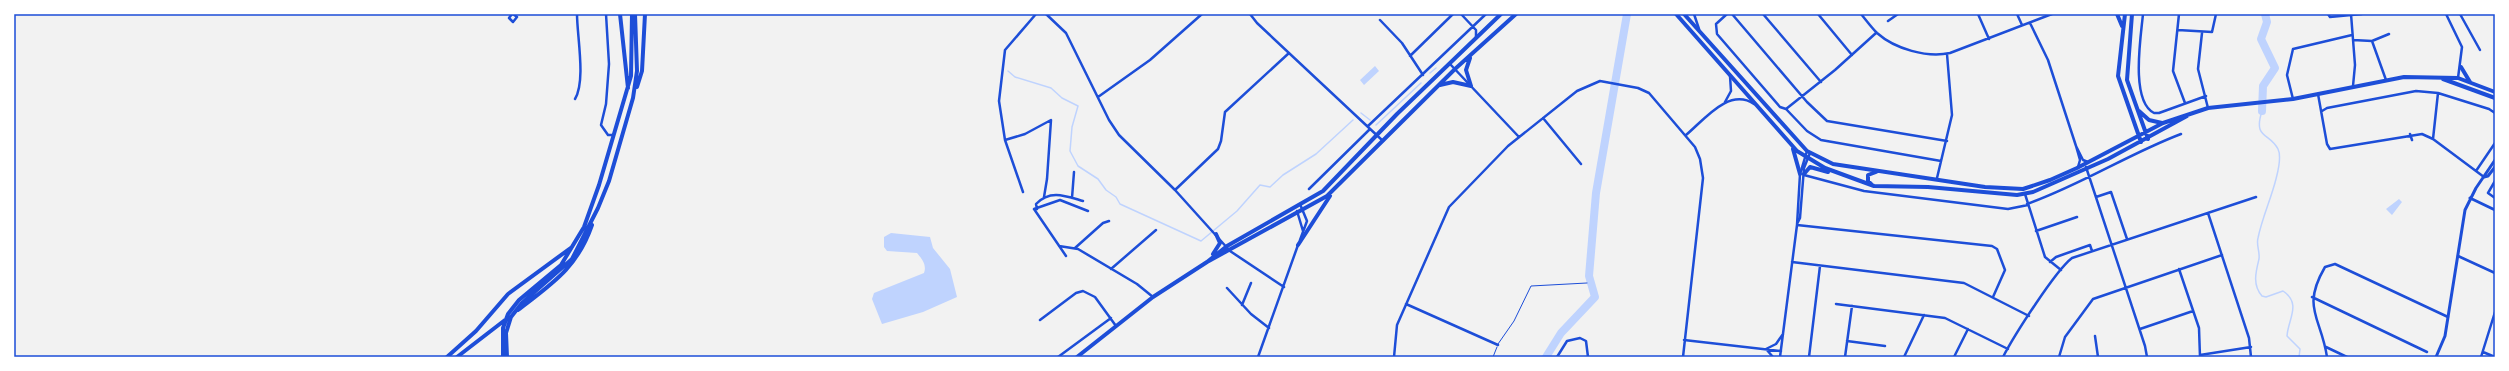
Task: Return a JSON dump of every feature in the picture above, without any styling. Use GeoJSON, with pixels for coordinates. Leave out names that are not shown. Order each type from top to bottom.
{"type":"FeatureCollection","features":[{"type":"Feature","properties":{"kind":"main road"},"geometry":{"type":"LineString","coordinates":[[620,14],[628,88]]}},
{"type":"Feature","properties":{"kind":"main road"},"geometry":{"type":"LineString","coordinates":[[502,357],[503,328],[508,314],[519,300],[561,265],[576,243],[599,185],[628,88],[633,63],[632,14]]}},
{"type":"Feature","properties":{"kind":"main road"},"geometry":{"type":"LineString","coordinates":[[633,98],[637,71],[635,14]]}},
{"type":"Feature","properties":{"kind":"main road"},"geometry":{"type":"LineString","coordinates":[[457,357],[567,271],[586,242],[642,70],[645,14]]}},
{"type":"Feature","properties":{"kind":"main road"},"geometry":{"type":"LineString","coordinates":[[1211,257],[1227,246],[1323,191],[1377,135],[1501,14]]}},
{"type":"Feature","properties":{"kind":"main road"},"geometry":{"type":"LineString","coordinates":[[1077,357],[1153,298],[1207,262],[1230,251],[1322,199],[1336,187],[1455,69],[1516,14]]}},
{"type":"Feature","properties":{"kind":"main road"},"geometry":{"type":"LineString","coordinates":[[1676,14],[1787,140],[1805,158],[1848,177]]}},
{"type":"Feature","properties":{"kind":"main road"},"geometry":{"type":"LineString","coordinates":[[1684,14],[1808,152],[1833,164],[1937,178],[1985,187],[2023,189],[2050,180],[2077,168],[2086,167]]}},
{"type":"Feature","properties":{"kind":"main road"},"geometry":{"type":"LineString","coordinates":[[2117,14],[2123,29]]}},
{"type":"Feature","properties":{"kind":"main road"},"geometry":{"type":"LineString","coordinates":[[2125,14],[2118,76],[2141,142]]}},
{"type":"Feature","properties":{"kind":"main road"},"geometry":{"type":"LineString","coordinates":[[2129,14],[2131,30]]}},
{"type":"Feature","properties":{"kind":"main road"},"geometry":{"type":"LineString","coordinates":[[2132,14],[2127,80],[2148,138]]}},
{"type":"Feature","properties":{"kind":"main road"},"geometry":{"type":"LineString","coordinates":[[1438,86],[1453,82],[1471,86],[1466,70],[1472,55]]}},
{"type":"Feature","properties":{"kind":"main road"},"geometry":{"type":"LineString","coordinates":[[2461,67],[2470,82]]}},
{"type":"Feature","properties":{"kind":"main road"},"geometry":{"type":"LineString","coordinates":[[2086,167],[2089,162],[2122,146],[2145,131],[2163,123],[2208,108],[2293,99],[2386,80],[2416,77],[2458,78],[2495,92]]}},
{"type":"Feature","properties":{"kind":"main road"},"geometry":{"type":"LineString","coordinates":[[2443,78],[2495,98]]}},
{"type":"Feature","properties":{"kind":"main road"},"geometry":{"type":"LineString","coordinates":[[2454,82],[2458,78]]}},
{"type":"Feature","properties":{"kind":"main road"},"geometry":{"type":"LineString","coordinates":[[2458,78],[2459,84]]}},
{"type":"Feature","properties":{"kind":"main road"},"geometry":{"type":"LineString","coordinates":[[2136,108],[2149,120],[2163,123]]}},
{"type":"Feature","properties":{"kind":"main road"},"geometry":{"type":"LineString","coordinates":[[1802,174],[1806,169],[1812,167],[1874,186],[1928,188],[2017,195],[2024,194],[2056,184],[2086,167],[2141,142],[2191,113]]}},
{"type":"Feature","properties":{"kind":"main road"},"geometry":{"type":"LineString","coordinates":[[1787,140],[1797,158],[1802,174]]}},
{"type":"Feature","properties":{"kind":"main road"},"geometry":{"type":"LineString","coordinates":[[1874,186],[1868,181],[1868,175],[1873,172],[1883,171]]}},
{"type":"Feature","properties":{"kind":"main road"},"geometry":{"type":"LineString","coordinates":[[1298,245],[1336,187]]}},
{"type":"Feature","properties":{"kind":"main road"},"geometry":{"type":"LineString","coordinates":[[507,357],[506,333],[511,317],[522,303],[572,259],[598,208]]}},
{"type":"Feature","properties":{"kind":"main road"},"geometry":{"type":"LineString","coordinates":[[1207,262],[1220,243],[1216,234]]}},
{"type":"Feature","properties":{"kind":"main road"},"geometry":{"type":"LineString","coordinates":[[446,357],[476,331],[508,294],[576,243]]}},
{"type":"Feature","properties":{"kind":"street"},"geometry":{"type":"LineString","coordinates":[[575,98],[577,94],[580,69],[577,14]]}},
{"type":"Feature","properties":{"kind":"street"},"geometry":{"type":"LineString","coordinates":[[606,14],[608,64],[606,104],[601,125],[608,135],[614,135]]}},
{"type":"Feature","properties":{"kind":"street"},"geometry":{"type":"LineString","coordinates":[[1023,192],[1005,140],[999,101],[1003,57],[1007,46],[1036,14]]}},
{"type":"Feature","properties":{"kind":"street"},"geometry":{"type":"LineString","coordinates":[[1046,14],[1066,33],[1119,135],[1175,190],[1210,227],[1230,251],[1284,287]]}},
{"type":"Feature","properties":{"kind":"street"},"geometry":{"type":"LineString","coordinates":[[1098,97],[1150,60],[1202,14]]}},
{"type":"Feature","properties":{"kind":"street"},"geometry":{"type":"LineString","coordinates":[[1250,14],[1257,24],[1290,53],[1383,141]]}},
{"type":"Feature","properties":{"kind":"street"},"geometry":{"type":"LineString","coordinates":[[1410,56],[1453,14]]}},
{"type":"Feature","properties":{"kind":"street"},"geometry":{"type":"LineString","coordinates":[[1461,14],[1476,30],[1485,30]]}},
{"type":"Feature","properties":{"kind":"street"},"geometry":{"type":"LineString","coordinates":[[1309,189],[1369,127],[1486,14]]}},
{"type":"Feature","properties":{"kind":"street"},"geometry":{"type":"LineString","coordinates":[[1694,14],[1702,34]]}},
{"type":"Feature","properties":{"kind":"street"},"geometry":{"type":"LineString","coordinates":[[1727,14],[1715,27],[1717,34],[1780,107],[1786,109],[1807,132],[1822,140],[1941,161]]}},
{"type":"Feature","properties":{"kind":"street"},"geometry":{"type":"LineString","coordinates":[[1732,14],[1806,102],[1829,121],[1947,141]]}},
{"type":"Feature","properties":{"kind":"street"},"geometry":{"type":"LineString","coordinates":[[1763,14],[1821,82]]}},
{"type":"Feature","properties":{"kind":"street"},"geometry":{"type":"LineString","coordinates":[[1818,14],[1852,55]]}},
{"type":"Feature","properties":{"kind":"street"},"geometry":{"type":"LineString","coordinates":[[1860,14],[1876,33],[1908,50],[1947,54],[2052,14]]}},
{"type":"Feature","properties":{"kind":"street"},"geometry":{"type":"LineString","coordinates":[[1888,21],[1898,14]]}},
{"type":"Feature","properties":{"kind":"street"},"geometry":{"type":"LineString","coordinates":[[1978,14],[1989,39]]}},
{"type":"Feature","properties":{"kind":"street"},"geometry":{"type":"LineString","coordinates":[[2017,14],[2022,26]]}},
{"type":"Feature","properties":{"kind":"street"},"geometry":{"type":"LineString","coordinates":[[2143,14],[2137,70],[2148,108],[2154,113],[2159,113],[2206,96]]}},
{"type":"Feature","properties":{"kind":"street"},"geometry":{"type":"LineString","coordinates":[[2179,14],[2173,71],[2185,104]]}},
{"type":"Feature","properties":{"kind":"street"},"geometry":{"type":"LineString","coordinates":[[2178,30],[2210,33],[2214,30],[2216,14]]}},
{"type":"Feature","properties":{"kind":"street"},"geometry":{"type":"LineString","coordinates":[[2328,14],[2330,17],[2362,14]]}},
{"type":"Feature","properties":{"kind":"street"},"geometry":{"type":"LineString","coordinates":[[2351,14],[2353,40],[2353,86]]}},
{"type":"Feature","properties":{"kind":"street"},"geometry":{"type":"LineString","coordinates":[[2446,14],[2462,47],[2461,67],[2458,78]]}},
{"type":"Feature","properties":{"kind":"street"},"geometry":{"type":"LineString","coordinates":[[2460,14],[2480,50]]}},
{"type":"Feature","properties":{"kind":"street"},"geometry":{"type":"LineString","coordinates":[[1380,20],[1402,43],[1423,75]]}},
{"type":"Feature","properties":{"kind":"street"},"geometry":{"type":"LineString","coordinates":[[2030,23],[2048,60],[2076,146],[2080,160],[2077,168]]}},
{"type":"Feature","properties":{"kind":"street"},"geometry":{"type":"LineString","coordinates":[[1476,30],[1476,38]]}},
{"type":"Feature","properties":{"kind":"street"},"geometry":{"type":"LineString","coordinates":[[1786,109],[1821,82],[1876,33]]}},
{"type":"Feature","properties":{"kind":"street"},"geometry":{"type":"LineString","coordinates":[[2202,33],[2198,69],[2208,108]]}},
{"type":"Feature","properties":{"kind":"street"},"geometry":{"type":"LineString","coordinates":[[2353,40],[2372,41],[2389,34]]}},
{"type":"Feature","properties":{"kind":"street"},"geometry":{"type":"LineString","coordinates":[[2293,99],[2287,75],[2293,49],[2352,35]]}},
{"type":"Feature","properties":{"kind":"street"},"geometry":{"type":"LineString","coordinates":[[2372,41],[2386,80]]}},
{"type":"Feature","properties":{"kind":"street"},"geometry":{"type":"LineString","coordinates":[[1175,190],[1218,149],[1227,110],[1290,53]]}},
{"type":"Feature","properties":{"kind":"street"},"geometry":{"type":"LineString","coordinates":[[1937,178],[1952,115],[1947,54]]}},
{"type":"Feature","properties":{"kind":"street"},"geometry":{"type":"LineString","coordinates":[[1450,64],[1519,137]]}},
{"type":"Feature","properties":{"kind":"street"},"geometry":{"type":"LineString","coordinates":[[1686,135],[1725,102],[1731,91],[1732,83],[1726,69]]}},
{"type":"Feature","properties":{"kind":"street"},"geometry":{"type":"LineString","coordinates":[[1394,357],[1395,332],[1449,208],[1500,154],[1519,137],[1585,86],[1600,81],[1638,88],[1649,93],[1686,135],[1698,152],[1703,178],[1683,357]]}},
{"type":"Feature","properties":{"kind":"street"},"geometry":{"type":"LineString","coordinates":[[2322,111],[2327,108],[2416,91],[2438,93],[2489,108],[2495,113]]}},
{"type":"Feature","properties":{"kind":"street"},"geometry":{"type":"LineString","coordinates":[[2433,139],[2438,93]]}},
{"type":"Feature","properties":{"kind":"street"},"geometry":{"type":"LineString","coordinates":[[2318,94],[2327,144],[2330,149],[2410,134],[2422,134],[2433,139],[2484,177]]}},
{"type":"Feature","properties":{"kind":"street"},"geometry":{"type":"LineString","coordinates":[[1725,102],[1743,98],[1759,108]]}},
{"type":"Feature","properties":{"kind":"street"},"geometry":{"type":"LineString","coordinates":[[1543,118],[1580,164]]}},
{"type":"Feature","properties":{"kind":"street"},"geometry":{"type":"LineString","coordinates":[[1005,140],[1025,134],[1051,120],[1044,197]]}},
{"type":"Feature","properties":{"kind":"street"},"geometry":{"type":"LineString","coordinates":[[1802,174],[1864,191],[2008,209],[2027,204],[2089,178],[2156,144],[2181,134]]}},
{"type":"Feature","properties":{"kind":"street"},"geometry":{"type":"LineString","coordinates":[[2410,134],[2412,140]]}},
{"type":"Feature","properties":{"kind":"street"},"geometry":{"type":"LineString","coordinates":[[2476,171],[2495,143]]}},
{"type":"Feature","properties":{"kind":"street"},"geometry":{"type":"LineString","coordinates":[[2076,146],[2084,160],[2089,162]]}},
{"type":"Feature","properties":{"kind":"street"},"geometry":{"type":"LineString","coordinates":[[1780,357],[1802,174],[1805,158],[1808,152]]}},
{"type":"Feature","properties":{"kind":"street"},"geometry":{"type":"LineString","coordinates":[[2436,357],[2445,339],[2465,210],[2470,198],[2495,160]]}},
{"type":"Feature","properties":{"kind":"street"},"geometry":{"type":"LineString","coordinates":[[2086,167],[2140,329],[2147,357]]}},
{"type":"Feature","properties":{"kind":"street"},"geometry":{"type":"LineString","coordinates":[[2484,177],[2488,176],[2495,167]]}},
{"type":"Feature","properties":{"kind":"street"},"geometry":{"type":"LineString","coordinates":[[1072,198],[1074,172]]}},
{"type":"Feature","properties":{"kind":"street"},"geometry":{"type":"LineString","coordinates":[[2495,181],[2488,193],[2495,198]]}},
{"type":"Feature","properties":{"kind":"street"},"geometry":{"type":"LineString","coordinates":[[2096,197],[2111,192],[2127,240]]}},
{"type":"Feature","properties":{"kind":"street"},"geometry":{"type":"LineString","coordinates":[[1066,256],[1035,209],[1036,204],[1044,197],[1057,194],[1083,201]]}},
{"type":"Feature","properties":{"kind":"street"},"geometry":{"type":"LineString","coordinates":[[2024,194],[2043,253],[2050,262],[2061,270]]}},
{"type":"Feature","properties":{"kind":"street"},"geometry":{"type":"LineString","coordinates":[[2004,357],[2029,316],[2061,270],[2072,258],[2256,197]]}},
{"type":"Feature","properties":{"kind":"street"},"geometry":{"type":"LineString","coordinates":[[2470,198],[2495,210]]}},
{"type":"Feature","properties":{"kind":"street"},"geometry":{"type":"LineString","coordinates":[[1035,209],[1060,200],[1088,211]]}},
{"type":"Feature","properties":{"kind":"street"},"geometry":{"type":"LineString","coordinates":[[1258,357],[1307,221],[1300,204]]}},
{"type":"Feature","properties":{"kind":"street"},"geometry":{"type":"LineString","coordinates":[[1295,207],[1303,231]]}},
{"type":"Feature","properties":{"kind":"street"},"geometry":{"type":"LineString","coordinates":[[2208,212],[2251,347],[2251,357]]}},
{"type":"Feature","properties":{"kind":"street"},"geometry":{"type":"LineString","coordinates":[[2036,231],[2077,217]]}},
{"type":"Feature","properties":{"kind":"street"},"geometry":{"type":"LineString","coordinates":[[1075,248],[1088,235],[1109,221]]}},
{"type":"Feature","properties":{"kind":"street"},"geometry":{"type":"LineString","coordinates":[[1796,225],[1992,246],[1997,249],[2004,270],[1993,297]]}},
{"type":"Feature","properties":{"kind":"street"},"geometry":{"type":"LineString","coordinates":[[1111,269],[1156,230]]}},
{"type":"Feature","properties":{"kind":"street"},"geometry":{"type":"LineString","coordinates":[[2050,262],[2056,257],[2090,245],[2092,251]]}},
{"type":"Feature","properties":{"kind":"street"},"geometry":{"type":"LineString","coordinates":[[1059,246],[1075,248],[1140,286],[1153,298]]}},
{"type":"Feature","properties":{"kind":"street"},"geometry":{"type":"LineString","coordinates":[[2059,357],[2065,337],[2089,303],[2126,287],[2222,255]]}},
{"type":"Feature","properties":{"kind":"street"},"geometry":{"type":"LineString","coordinates":[[2458,256],[2495,273]]}},
{"type":"Feature","properties":{"kind":"street"},"geometry":{"type":"LineString","coordinates":[[1792,262],[1964,283],[2029,316]]}},
{"type":"Feature","properties":{"kind":"street"},"geometry":{"type":"LineString","coordinates":[[2327,357],[2313,308],[2312,298],[2316,282],[2325,267],[2335,264],[2448,317]]}},
{"type":"Feature","properties":{"kind":"street"},"geometry":{"type":"LineString","coordinates":[[1809,357],[1820,266]]}},
{"type":"Feature","properties":{"kind":"street"},"geometry":{"type":"LineString","coordinates":[[2179,269],[2200,331],[2200,356],[2251,347]]}},
{"type":"Feature","properties":{"kind":"street"},"geometry":{"type":"LineString","coordinates":[[1242,304],[1251,283]]}},
{"type":"Feature","properties":{"kind":"street"},"geometry":{"type":"LineString","coordinates":[[1227,288],[1242,304],[1269,328]]}},
{"type":"Feature","properties":{"kind":"street"},"geometry":{"type":"LineString","coordinates":[[1040,320],[1076,293],[1083,291],[1092,295],[1116,326]]}},
{"type":"Feature","properties":{"kind":"street"},"geometry":{"type":"LineString","coordinates":[[2312,298],[2427,352]]}},
{"type":"Feature","properties":{"kind":"street"},"geometry":{"type":"LineString","coordinates":[[1406,304],[1498,345]]}},
{"type":"Feature","properties":{"kind":"street"},"geometry":{"type":"LineString","coordinates":[[1836,304],[1945,318],[2008,349]]}},
{"type":"Feature","properties":{"kind":"street"},"geometry":{"type":"LineString","coordinates":[[1845,357],[1852,306]]}},
{"type":"Feature","properties":{"kind":"street"},"geometry":{"type":"LineString","coordinates":[[2140,329],[2193,311]]}},
{"type":"Feature","properties":{"kind":"street"},"geometry":{"type":"LineString","coordinates":[[2481,357],[2495,312]]}},
{"type":"Feature","properties":{"kind":"street"},"geometry":{"type":"LineString","coordinates":[[1904,357],[1924,315]]}},
{"type":"Feature","properties":{"kind":"street"},"geometry":{"type":"LineString","coordinates":[[1058,357],[1111,318]]}},
{"type":"Feature","properties":{"kind":"street"},"geometry":{"type":"LineString","coordinates":[[1954,357],[1968,329]]}},
{"type":"Feature","properties":{"kind":"street"},"geometry":{"type":"LineString","coordinates":[[1766,349],[1776,344],[1783,333]]}},
{"type":"Feature","properties":{"kind":"street"},"geometry":{"type":"LineString","coordinates":[[2095,336],[2098,357]]}},
{"type":"Feature","properties":{"kind":"street"},"geometry":{"type":"LineString","coordinates":[[1557,357],[1568,341],[1580,338],[1586,342],[1588,357]]}},
{"type":"Feature","properties":{"kind":"street"},"geometry":{"type":"LineString","coordinates":[[1684,340],[1781,351]]}},
{"type":"Feature","properties":{"kind":"street"},"geometry":{"type":"LineString","coordinates":[[1847,341],[1885,346]]}},
{"type":"Feature","properties":{"kind":"street"},"geometry":{"type":"LineString","coordinates":[[2325,346],[2347,357]]}},
{"type":"Feature","properties":{"kind":"street"},"geometry":{"type":"LineString","coordinates":[[1766,349],[1773,357]]}},
{"type":"Feature","properties":{"kind":"street"},"geometry":{"type":"LineString","coordinates":[[2483,352],[2495,357]]}},
{"type":"Feature","properties":{"kind":"lane"},"geometry":{"type":"LineString","coordinates":[[1493,357],[1498,345],[1514,321],[1530,286],[1587,283]]}},
{"type":"Feature","properties":{"kind":"water"},"geometry":{"type":"Polygon","coordinates":[[[1375,66],[1379,71],[1364,85],[1360,80],[1375,66]]]}},
{"type":"Feature","properties":{"kind":"water"},"geometry":{"type":"Polygon","coordinates":[[[2399,199],[2402,202],[2392,215],[2386,209],[2399,199]]]}},
{"type":"Feature","properties":{"kind":"water"},"geometry":{"type":"Polygon","coordinates":[[[891,233],[930,237],[933,248],[950,269],[957,297],[923,312],[882,324],[872,299],[874,293],[924,273],[925,270],[924,262],[917,253],[887,251],[884,247],[884,237],[891,233]]]}},
{"type":"Feature","properties":{"kind":"waterway"},"geometry":{"type":"LineString","coordinates":[[1546,357],[1561,333],[1595,297],[1589,276],[1596,193],[1627,14]]}},
{"type":"Feature","properties":{"kind":"waterway"},"geometry":{"type":"LineString","coordinates":[[2262,111],[2263,86],[2275,68],[2261,39],[2267,22],[2265,14]]}},
{"type":"Feature","properties":{"kind":"waterway"},"geometry":{"type":"LineString","coordinates":[[1430,73],[1436,68]]}},
{"type":"Feature","properties":{"kind":"waterway"},"geometry":{"type":"LineString","coordinates":[[1008,71],[1015,77],[1051,88],[1062,98],[1078,106],[1072,127],[1070,151],[1078,166],[1098,179],[1106,190],[1116,197],[1120,204],[1201,241],[1237,211],[1260,185],[1270,187],[1283,175],[1316,154],[1353,120]]}},
{"type":"Feature","properties":{"kind":"waterway"},"geometry":{"type":"LineString","coordinates":[[1376,125],[1421,83]]}},
{"type":"Feature","properties":{"kind":"waterway"},"geometry":{"type":"LineString","coordinates":[[2262,111],[2259,126],[2263,134],[2278,149],[2280,160],[2278,172],[2257,243],[2259,259],[2256,273],[2256,283],[2262,296],[2266,297],[2283,291],[2292,301],[2293,306],[2287,336],[2300,349],[2299,357]]}},
{"type":"Feature","properties":{"kind":"waterway"},"geometry":{"type":"LineString","coordinates":[[1361,113],[1370,120]]}}]}
